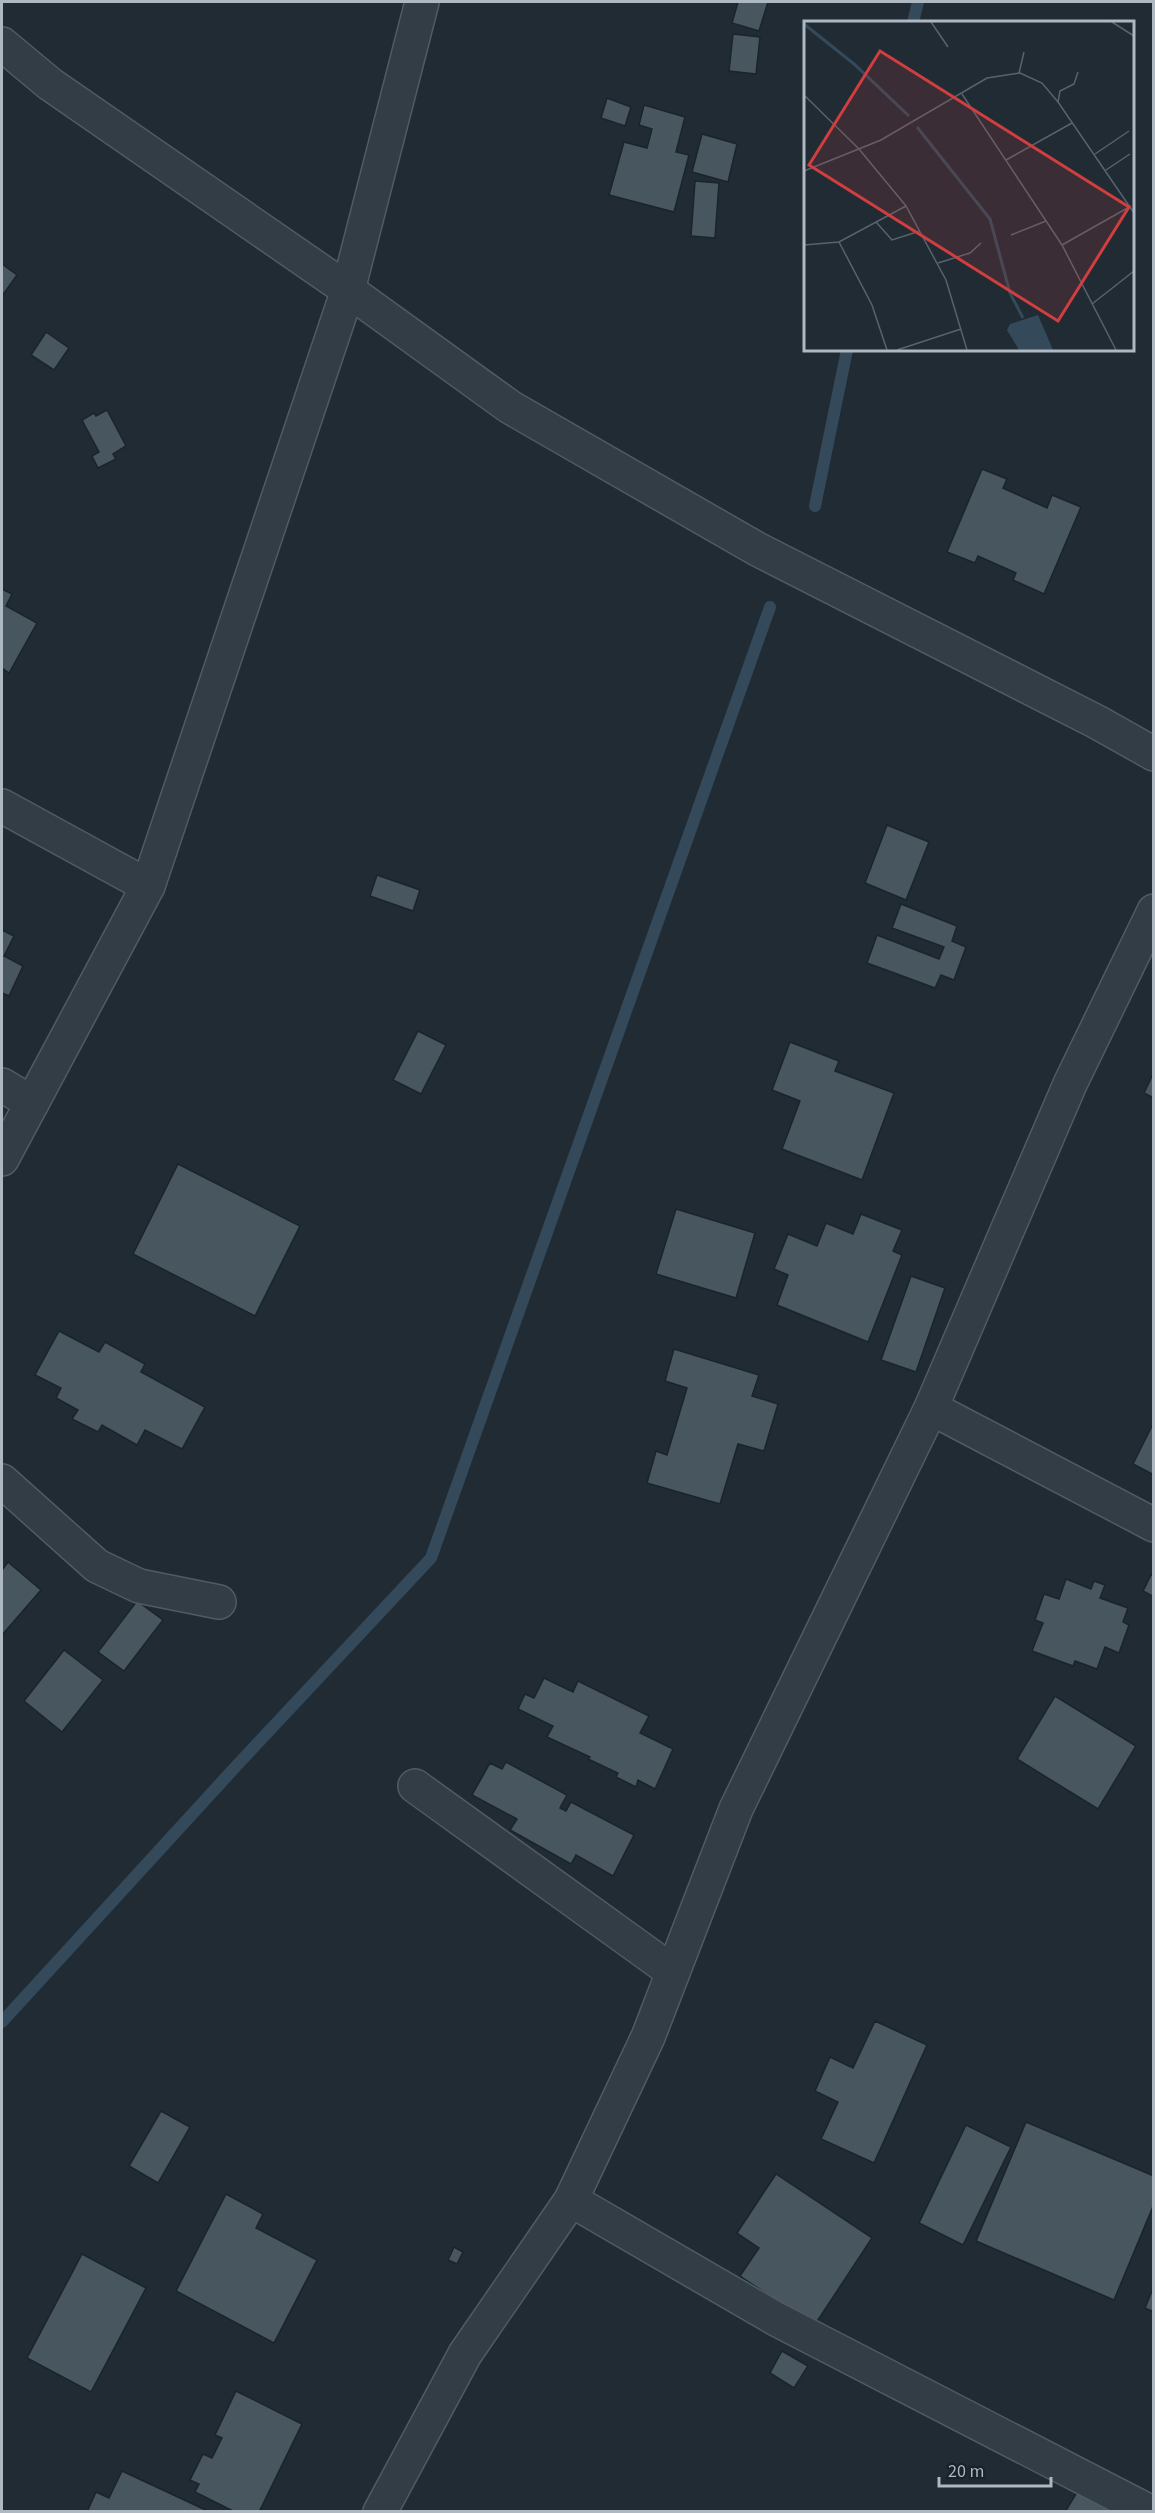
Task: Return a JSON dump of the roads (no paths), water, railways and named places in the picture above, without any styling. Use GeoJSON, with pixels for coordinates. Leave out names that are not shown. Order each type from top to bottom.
{"type":"FeatureCollection","features":[{"type":"Feature","properties":{"kind":"street"},"geometry":{"type":"LineString","coordinates":[[2,1159],[148,886],[348,290],[422,2]]}},
{"type":"Feature","properties":{"kind":"street"},"geometry":{"type":"LineString","coordinates":[[2,44],[50,84],[348,290],[520,413],[757,549],[1097,722],[1154,754]]}},
{"type":"Feature","properties":{"kind":"street"},"geometry":{"type":"LineString","coordinates":[[2,806],[148,886]]}},
{"type":"Feature","properties":{"kind":"street"},"geometry":{"type":"LineString","coordinates":[[380,2511],[465,2354],[571,2200],[648,2037],[736,1809],[931,1408],[1070,1084],[1154,911]]}},
{"type":"Feature","properties":{"kind":"street"},"geometry":{"type":"LineString","coordinates":[[2,1085],[32,1103]]}},
{"type":"Feature","properties":{"kind":"street"},"geometry":{"type":"LineString","coordinates":[[931,1408],[1154,1526]]}},
{"type":"Feature","properties":{"kind":"street"},"geometry":{"type":"LineString","coordinates":[[2,1481],[97,1566],[139,1586],[219,1602]]}},
{"type":"Feature","properties":{"kind":"street"},"geometry":{"type":"LineString","coordinates":[[415,1786],[673,1972]]}},
{"type":"Feature","properties":{"kind":"street"},"geometry":{"type":"LineString","coordinates":[[571,2200],[776,2319],[1150,2511]]}},
{"type":"Feature","properties":{"kind":"waterway"},"geometry":{"type":"LineString","coordinates":[[913,21],[918,2]]}},
{"type":"Feature","properties":{"kind":"waterway"},"geometry":{"type":"LineString","coordinates":[[815,506],[847,351]]}},
{"type":"Feature","properties":{"kind":"waterway"},"geometry":{"type":"LineString","coordinates":[[2,2022],[239,1763],[431,1558],[770,607]]}}]}
